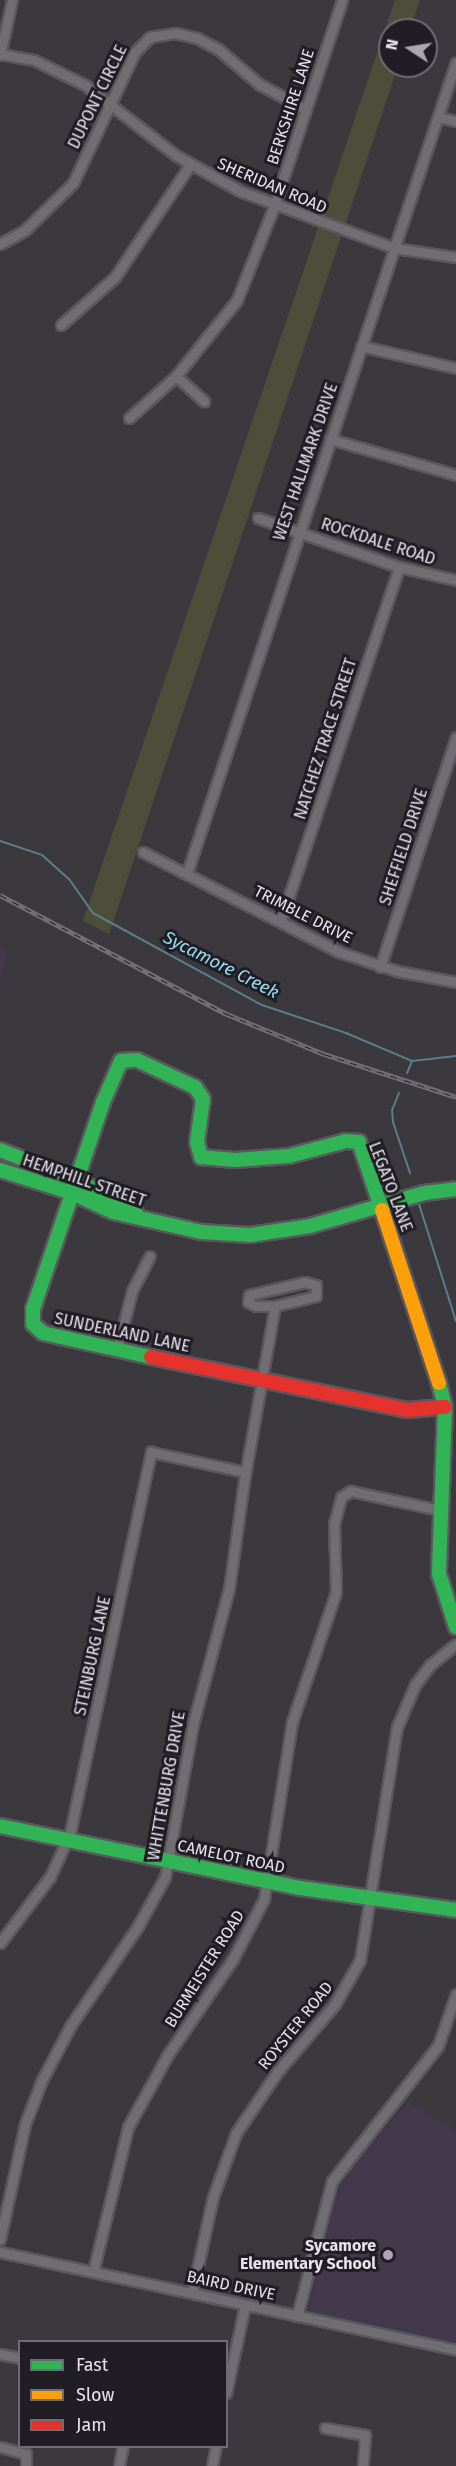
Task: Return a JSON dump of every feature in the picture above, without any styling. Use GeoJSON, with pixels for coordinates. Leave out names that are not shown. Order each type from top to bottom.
{"type":"FeatureCollection","features":[{"type":"Feature","properties":{"kind":"street"},"geometry":{"type":"LineString","coordinates":[[0,54],[12,0]]}},
{"type":"Feature","properties":{"kind":"street","name":"BERKSHIRE LANE"},"geometry":{"type":"LineString","coordinates":[[129,418],[176,376],[237,300],[274,206],[340,1]]}},
{"type":"Feature","properties":{"kind":"street","name":"DUPONT CIRCLE"},"geometry":{"type":"LineString","coordinates":[[0,244],[25,230],[69,189],[142,43],[160,33],[175,33],[197,38],[218,49],[259,84],[305,110]]}},
{"type":"Feature","properties":{"kind":"street","name":"SHERIDAN ROAD"},"geometry":{"type":"LineString","coordinates":[[0,54],[58,70],[110,104],[190,165],[274,206],[394,248],[456,257]]}},
{"type":"Feature","properties":{"kind":"street","name":"WEST HALLMARK DRIVE"},"geometry":{"type":"LineString","coordinates":[[187,873],[298,531],[456,62]]}},
{"type":"Feature","properties":{"kind":"street"},"geometry":{"type":"LineString","coordinates":[[438,117],[456,121]]}},
{"type":"Feature","properties":{"kind":"street"},"geometry":{"type":"LineString","coordinates":[[61,325],[115,277],[190,165]]}},
{"type":"Feature","properties":{"kind":"street"},"geometry":{"type":"LineString","coordinates":[[361,346],[456,368]]}},
{"type":"Feature","properties":{"kind":"street"},"geometry":{"type":"LineString","coordinates":[[176,376],[204,400]]}},
{"type":"Feature","properties":{"kind":"street"},"geometry":{"type":"LineString","coordinates":[[330,439],[456,475]]}},
{"type":"Feature","properties":{"kind":"street","name":"ROCKDALE ROAD"},"geometry":{"type":"LineString","coordinates":[[258,518],[399,567],[456,580]]}},
{"type":"Feature","properties":{"kind":"street","name":"NATCHEZ TRACE STREET"},"geometry":{"type":"LineString","coordinates":[[281,920],[399,567]]}},
{"type":"Feature","properties":{"kind":"street","name":"SHEFFIELD DRIVE"},"geometry":{"type":"LineString","coordinates":[[380,967],[456,737]]}},
{"type":"Feature","properties":{"kind":"street","name":"TRIMBLE DRIVE"},"geometry":{"type":"LineString","coordinates":[[143,852],[281,920],[339,952],[380,967],[456,982]]}},
{"type":"Feature","properties":{"kind":"street","name":"LEGATO LANE"},"geometry":{"type":"LineString","coordinates":[[121,1061],[137,1060],[195,1087],[203,1099],[196,1142],[201,1157],[235,1161],[289,1156],[346,1141],[359,1142],[382,1205],[445,1407],[440,1510],[440,1582],[456,1627]]}},
{"type":"Feature","properties":{"kind":"street","name":"SUNDERLAND LANE"},"geometry":{"type":"LineString","coordinates":[[121,1061],[102,1102],[33,1309],[33,1324],[43,1333],[117,1350],[408,1410],[445,1407]]}},
{"type":"Feature","properties":{"kind":"street","name":"HEMPHILL STREET"},"geometry":{"type":"LineString","coordinates":[[0,1150],[74,1186],[113,1212],[157,1223],[250,1234],[310,1226],[424,1193],[456,1190]]}},
{"type":"Feature","properties":{"kind":"street","name":"HEMPHILL STREET"},"geometry":{"type":"LineString","coordinates":[[0,1170],[74,1186]]}},
{"type":"Feature","properties":{"kind":"street"},"geometry":{"type":"LineString","coordinates":[[117,1350],[132,1291],[150,1256]]}},
{"type":"Feature","properties":{"kind":"street"},"geometry":{"type":"LineString","coordinates":[[305,1282],[316,1285],[316,1296],[275,1306],[256,1306],[248,1302],[249,1295],[305,1282]]}},
{"type":"Feature","properties":{"kind":"street","name":"WHITTENBURG DRIVE"},"geometry":{"type":"LineString","coordinates":[[0,2239],[25,2124],[42,2080],[70,2025],[159,1891],[169,1860],[193,1724],[230,1588],[245,1473],[265,1379],[275,1306]]}},
{"type":"Feature","properties":{"kind":"street","name":"STEINBURG LANE"},"geometry":{"type":"LineString","coordinates":[[0,1943],[50,1876],[67,1840],[151,1452],[245,1473]]}},
{"type":"Feature","properties":{"kind":"street","name":"BURMEISTER ROAD"},"geometry":{"type":"LineString","coordinates":[[93,2272],[128,2127],[167,2056],[233,1959],[256,1918],[267,1881],[292,1722],[336,1592],[334,1524],[341,1497],[351,1491],[440,1510]]}},
{"type":"Feature","properties":{"kind":"street","name":"ROYSTER ROAD"},"geometry":{"type":"LineString","coordinates":[[192,2293],[213,2197],[228,2150],[261,2094],[346,1988],[360,1960],[371,1900],[389,1763],[398,1727],[415,1685],[430,1665],[456,1644]]}},
{"type":"Feature","properties":{"kind":"street","name":"CAMELOT ROAD"},"geometry":{"type":"LineString","coordinates":[[0,1826],[267,1881],[371,1900],[456,1910]]}},
{"type":"Feature","properties":{"kind":"street"},"geometry":{"type":"LineString","coordinates":[[297,2316],[332,2181],[438,2046],[456,1994]]}},
{"type":"Feature","properties":{"kind":"street","name":"BAIRD DRIVE"},"geometry":{"type":"LineString","coordinates":[[0,2252],[456,2350]]}},
{"type":"Feature","properties":{"kind":"street"},"geometry":{"type":"LineString","coordinates":[[228,2384],[245,2305]]}},
{"type":"Feature","properties":{"kind":"street"},"geometry":{"type":"LineString","coordinates":[[0,2354],[18,2358]]}},
{"type":"Feature","properties":{"kind":"street"},"geometry":{"type":"LineString","coordinates":[[325,2428],[364,2435],[363,2466]]}},
{"type":"Feature","properties":{"kind":"street"},"geometry":{"type":"LineString","coordinates":[[0,2447],[26,2454],[26,2466]]}},
{"type":"Feature","properties":{"kind":"street"},"geometry":{"type":"LineString","coordinates":[[118,2466],[122,2448]]}},
{"type":"Feature","properties":{"kind":"street"},"geometry":{"type":"LineString","coordinates":[[212,2466],[216,2448]]}},
{"type":"Feature","properties":{"kind":"shaded area"},"geometry":{"type":"Polygon","coordinates":[[[0,941],[6,958],[0,982],[0,941]]]}},
{"type":"Feature","properties":{"kind":"shaded area","name":"Sycamore Elementary School"},"geometry":{"type":"Polygon","coordinates":[[[408,2102],[456,2130],[456,2343],[308,2312],[334,2198],[352,2167],[408,2102]]]}},
{"type":"Feature","properties":{"kind":"green space"},"geometry":{"type":"Polygon","coordinates":[[[395,0],[420,0],[414,18],[389,18],[395,0]]]}},
{"type":"Feature","properties":{"kind":"green space"},"geometry":{"type":"Polygon","coordinates":[[[378,50],[378,78],[394,78],[109,934],[83,921],[378,50]]]}},
{"type":"Feature","properties":{"kind":"waterway","name":"Sycamore Creek"},"geometry":{"type":"LineString","coordinates":[[0,841],[42,855],[69,879],[93,913],[262,1005],[346,1033],[412,1061],[456,1056]]}},
{"type":"Feature","properties":{"kind":"waterway"},"geometry":{"type":"LineString","coordinates":[[407,1073],[412,1061]]}},
{"type":"Feature","properties":{"kind":"waterway"},"geometry":{"type":"LineString","coordinates":[[399,1093],[392,1110],[393,1122],[410,1173]]}},
{"type":"Feature","properties":{"kind":"waterway"},"geometry":{"type":"LineString","coordinates":[[419,1204],[456,1321]]}},
{"type":"Feature","properties":{"kind":"railway"},"geometry":{"type":"LineString","coordinates":[[0,895],[227,1014],[324,1054],[456,1097]]}},
{"type":"Feature","properties":{"kind":"traffic: fast"},"geometry":{"type":"LineString","coordinates":[[151,1357],[43,1333],[33,1324],[33,1309],[103,1102],[121,1061],[137,1060],[195,1087],[203,1099],[197,1142],[201,1157],[235,1160],[289,1156],[346,1141],[359,1142],[382,1210]]}},
{"type":"Feature","properties":{"kind":"traffic: fast"},"geometry":{"type":"LineString","coordinates":[[0,1150],[77,1180],[136,1212]]}},
{"type":"Feature","properties":{"kind":"traffic: fast"},"geometry":{"type":"LineString","coordinates":[[0,1170],[72,1193],[113,1212],[201,1232],[250,1235],[310,1226],[424,1193],[456,1189]]}},
{"type":"Feature","properties":{"kind":"traffic: fast"},"geometry":{"type":"LineString","coordinates":[[439,1383],[445,1407],[439,1574],[456,1627]]}},
{"type":"Feature","properties":{"kind":"traffic: fast"},"geometry":{"type":"LineString","coordinates":[[0,1826],[300,1888],[456,1910]]}},
{"type":"Feature","properties":{"kind":"traffic: slow"},"geometry":{"type":"LineString","coordinates":[[382,1210],[439,1383]]}},
{"type":"Feature","properties":{"kind":"traffic: jam"},"geometry":{"type":"LineString","coordinates":[[151,1357],[408,1410],[445,1407]]}},
{"type":"Feature","properties":{"kind":"place","name":"Sycamore Elementary School"},"geometry":{"type":"Point","coordinates":[388,2255]}}]}
